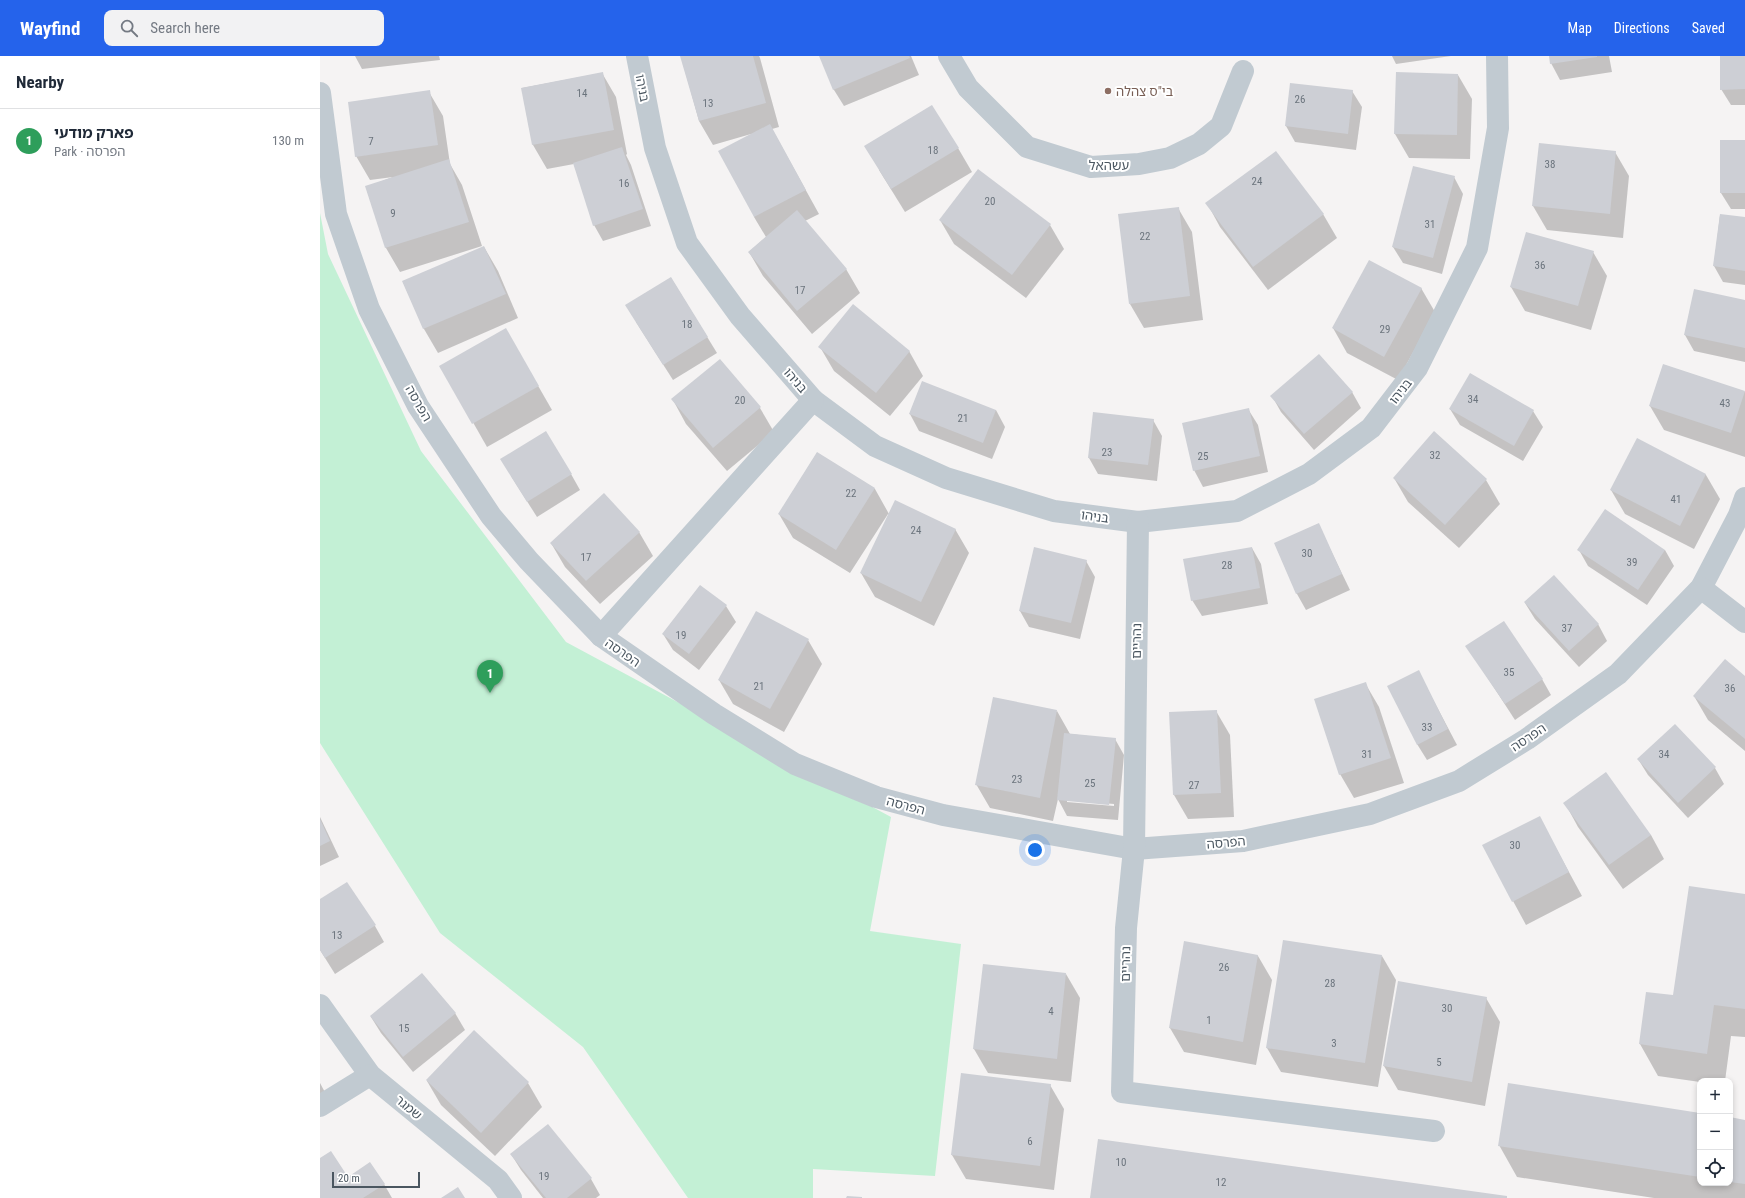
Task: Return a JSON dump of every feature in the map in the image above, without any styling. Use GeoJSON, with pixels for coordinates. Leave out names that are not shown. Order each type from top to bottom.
{"type":"FeatureCollection","features":[{"type":"Feature","properties":{"kind":"street","name":"בניהו"},"geometry":{"type":"LineString","coordinates":[[636,56],[655,148],[687,243],[740,316],[814,400],[875,446],[946,478],[1054,511],[1138,522],[1237,511],[1309,474],[1371,428],[1417,368],[1477,248],[1498,128],[1497,56]]}},
{"type":"Feature","properties":{"kind":"street","name":"עשהאל"},"geometry":{"type":"LineString","coordinates":[[949,56],[968,88],[1027,147],[1091,167],[1139,164],[1170,158],[1199,144],[1221,126],[1243,71]]}},
{"type":"Feature","properties":{"kind":"street","name":"הפרסה"},"geometry":{"type":"LineString","coordinates":[[320,93],[336,214],[369,309],[418,406],[491,516],[529,561],[601,636],[714,714],[795,764],[868,794],[943,815],[1134,849],[1243,841],[1370,814],[1459,781],[1527,739],[1618,674],[1701,588],[1739,515],[1745,498]]}},
{"type":"Feature","properties":{"kind":"street"},"geometry":{"type":"LineString","coordinates":[[601,636],[814,400]]}},
{"type":"Feature","properties":{"kind":"street","name":"נהריים"},"geometry":{"type":"LineString","coordinates":[[1138,522],[1134,849],[1126,928],[1122,1092],[1434,1131]]}},
{"type":"Feature","properties":{"kind":"street"},"geometry":{"type":"LineString","coordinates":[[1701,588],[1745,622]]}},
{"type":"Feature","properties":{"kind":"street","name":"שמגר"},"geometry":{"type":"LineString","coordinates":[[320,1005],[370,1075],[498,1180],[511,1198]]}},
{"type":"Feature","properties":{"kind":"street"},"geometry":{"type":"LineString","coordinates":[[320,1106],[370,1075]]}},
{"type":"Feature","properties":{"kind":"green space"},"geometry":{"type":"Polygon","coordinates":[[[320,213],[328,254],[421,451],[566,642],[891,817],[870,931],[961,944],[935,1176],[813,1169],[813,1198],[688,1198],[583,1047],[440,933],[320,743],[320,213]]]}},
{"type":"Feature","properties":{"kind":"building"},"geometry":{"type":"Polygon","coordinates":[[[680,56],[753,56],[766,103],[699,121],[680,56]]]}},
{"type":"Feature","properties":{"kind":"building"},"geometry":{"type":"Polygon","coordinates":[[[819,56],[909,56],[910,58],[833,90],[819,56]]]}},
{"type":"Feature","properties":{"kind":"building"},"geometry":{"type":"Polygon","coordinates":[[[1549,56],[1597,56],[1597,57],[1550,64],[1549,56]]]}},
{"type":"Feature","properties":{"kind":"building"},"geometry":{"type":"Polygon","coordinates":[[[1720,56],[1745,56],[1745,89],[1720,90],[1720,56]]]}},
{"type":"Feature","properties":{"kind":"building"},"geometry":{"type":"Polygon","coordinates":[[[603,72],[614,130],[532,145],[521,88],[603,72]]]}},
{"type":"Feature","properties":{"kind":"building"},"geometry":{"type":"Polygon","coordinates":[[[1396,72],[1458,74],[1457,135],[1394,134],[1396,72]]]}},
{"type":"Feature","properties":{"kind":"building"},"geometry":{"type":"Polygon","coordinates":[[[1290,83],[1353,90],[1348,134],[1285,126],[1290,83]]]}},
{"type":"Feature","properties":{"kind":"building"},"geometry":{"type":"Polygon","coordinates":[[[430,90],[438,145],[355,157],[348,102],[430,90]]]}},
{"type":"Feature","properties":{"kind":"building"},"geometry":{"type":"Polygon","coordinates":[[[932,105],[959,148],[891,189],[864,146],[932,105]]]}},
{"type":"Feature","properties":{"kind":"building"},"geometry":{"type":"Polygon","coordinates":[[[770,124],[806,190],[754,217],[718,151],[770,124]]]}},
{"type":"Feature","properties":{"kind":"building"},"geometry":{"type":"Polygon","coordinates":[[[1720,140],[1745,140],[1745,193],[1720,193],[1720,140]]]}},
{"type":"Feature","properties":{"kind":"building"},"geometry":{"type":"Polygon","coordinates":[[[1539,143],[1616,151],[1610,214],[1532,206],[1539,143]]]}},
{"type":"Feature","properties":{"kind":"building"},"geometry":{"type":"Polygon","coordinates":[[[622,147],[643,209],[593,226],[573,163],[622,147]]]}},
{"type":"Feature","properties":{"kind":"building"},"geometry":{"type":"Polygon","coordinates":[[[1276,151],[1324,214],[1253,267],[1205,203],[1276,151]]]}},
{"type":"Feature","properties":{"kind":"building"},"geometry":{"type":"Polygon","coordinates":[[[449,159],[469,222],[385,248],[365,186],[449,159]]]}},
{"type":"Feature","properties":{"kind":"building"},"geometry":{"type":"Polygon","coordinates":[[[1413,166],[1455,176],[1433,258],[1392,247],[1413,166]]]}},
{"type":"Feature","properties":{"kind":"building"},"geometry":{"type":"Polygon","coordinates":[[[978,169],[1051,224],[1012,275],[939,220],[978,169]]]}},
{"type":"Feature","properties":{"kind":"building"},"geometry":{"type":"Polygon","coordinates":[[[1179,207],[1190,296],[1129,304],[1118,214],[1179,207]]]}},
{"type":"Feature","properties":{"kind":"building"},"geometry":{"type":"Polygon","coordinates":[[[797,210],[847,269],[797,311],[748,252],[797,210]]]}},
{"type":"Feature","properties":{"kind":"building"},"geometry":{"type":"Polygon","coordinates":[[[1720,214],[1745,217],[1745,271],[1713,266],[1720,214]]]}},
{"type":"Feature","properties":{"kind":"building"},"geometry":{"type":"Polygon","coordinates":[[[1526,232],[1594,251],[1578,306],[1510,287],[1526,232]]]}},
{"type":"Feature","properties":{"kind":"building"},"geometry":{"type":"Polygon","coordinates":[[[484,246],[506,294],[423,329],[402,281],[484,246]]]}},
{"type":"Feature","properties":{"kind":"building"},"geometry":{"type":"Polygon","coordinates":[[[1369,260],[1422,288],[1384,357],[1332,328],[1369,260]]]}},
{"type":"Feature","properties":{"kind":"building"},"geometry":{"type":"Polygon","coordinates":[[[671,277],[708,337],[663,365],[625,305],[671,277]]]}},
{"type":"Feature","properties":{"kind":"building"},"geometry":{"type":"Polygon","coordinates":[[[1694,289],[1745,300],[1745,348],[1684,335],[1694,289]]]}},
{"type":"Feature","properties":{"kind":"building"},"geometry":{"type":"Polygon","coordinates":[[[853,304],[910,351],[876,393],[818,347],[853,304]]]}},
{"type":"Feature","properties":{"kind":"building"},"geometry":{"type":"Polygon","coordinates":[[[506,328],[539,386],[472,424],[439,366],[506,328]]]}},
{"type":"Feature","properties":{"kind":"building"},"geometry":{"type":"Polygon","coordinates":[[[1319,354],[1353,392],[1304,434],[1270,396],[1319,354]]]}},
{"type":"Feature","properties":{"kind":"building"},"geometry":{"type":"Polygon","coordinates":[[[720,359],[761,407],[713,448],[671,399],[720,359]]]}},
{"type":"Feature","properties":{"kind":"building"},"geometry":{"type":"Polygon","coordinates":[[[1663,364],[1745,391],[1731,433],[1649,406],[1663,364]]]}},
{"type":"Feature","properties":{"kind":"building"},"geometry":{"type":"Polygon","coordinates":[[[1470,373],[1534,410],[1514,446],[1449,409],[1470,373]]]}},
{"type":"Feature","properties":{"kind":"building"},"geometry":{"type":"Polygon","coordinates":[[[922,381],[996,410],[983,443],[909,414],[922,381]]]}},
{"type":"Feature","properties":{"kind":"building"},"geometry":{"type":"Polygon","coordinates":[[[1249,408],[1260,456],[1193,471],[1182,423],[1249,408]]]}},
{"type":"Feature","properties":{"kind":"building"},"geometry":{"type":"Polygon","coordinates":[[[1093,412],[1154,419],[1148,465],[1088,458],[1093,412]]]}},
{"type":"Feature","properties":{"kind":"building"},"geometry":{"type":"Polygon","coordinates":[[[546,431],[572,474],[527,502],[500,459],[546,431]]]}},
{"type":"Feature","properties":{"kind":"building"},"geometry":{"type":"Polygon","coordinates":[[[1434,431],[1487,479],[1445,525],[1393,478],[1434,431]]]}},
{"type":"Feature","properties":{"kind":"building"},"geometry":{"type":"Polygon","coordinates":[[[1637,438],[1706,474],[1680,526],[1610,490],[1637,438]]]}},
{"type":"Feature","properties":{"kind":"building"},"geometry":{"type":"Polygon","coordinates":[[[817,452],[875,488],[836,550],[778,514],[817,452]]]}},
{"type":"Feature","properties":{"kind":"building"},"geometry":{"type":"Polygon","coordinates":[[[604,493],[640,532],[586,581],[550,543],[604,493]]]}},
{"type":"Feature","properties":{"kind":"building"},"geometry":{"type":"Polygon","coordinates":[[[895,500],[956,529],[921,602],[860,573],[895,500]]]}},
{"type":"Feature","properties":{"kind":"building"},"geometry":{"type":"Polygon","coordinates":[[[1605,509],[1665,550],[1638,590],[1577,550],[1605,509]]]}},
{"type":"Feature","properties":{"kind":"building"},"geometry":{"type":"Polygon","coordinates":[[[1319,523],[1342,574],[1296,594],[1274,543],[1319,523]]]}},
{"type":"Feature","properties":{"kind":"building"},"geometry":{"type":"Polygon","coordinates":[[[1034,547],[1087,560],[1071,623],[1019,611],[1034,547]]]}},
{"type":"Feature","properties":{"kind":"building"},"geometry":{"type":"Polygon","coordinates":[[[1252,547],[1260,588],[1191,601],[1183,559],[1252,547]]]}},
{"type":"Feature","properties":{"kind":"building"},"geometry":{"type":"Polygon","coordinates":[[[1554,575],[1599,624],[1569,651],[1524,602],[1554,575]]]}},
{"type":"Feature","properties":{"kind":"building"},"geometry":{"type":"Polygon","coordinates":[[[700,585],[727,605],[689,654],[662,634],[700,585]]]}},
{"type":"Feature","properties":{"kind":"building"},"geometry":{"type":"Polygon","coordinates":[[[756,611],[809,639],[770,709],[718,680],[756,611]]]}},
{"type":"Feature","properties":{"kind":"building"},"geometry":{"type":"Polygon","coordinates":[[[1504,621],[1543,679],[1505,704],[1465,646],[1504,621]]]}},
{"type":"Feature","properties":{"kind":"building"},"geometry":{"type":"Polygon","coordinates":[[[1725,659],[1745,676],[1745,739],[1693,696],[1725,659]]]}},
{"type":"Feature","properties":{"kind":"building"},"geometry":{"type":"Polygon","coordinates":[[[1419,670],[1448,729],[1417,745],[1387,686],[1419,670]]]}},
{"type":"Feature","properties":{"kind":"building"},"geometry":{"type":"Polygon","coordinates":[[[1366,682],[1391,758],[1339,775],[1314,699],[1366,682]]]}},
{"type":"Feature","properties":{"kind":"building"},"geometry":{"type":"Polygon","coordinates":[[[993,697],[1057,710],[1040,798],[975,785],[993,697]]]}},
{"type":"Feature","properties":{"kind":"building"},"geometry":{"type":"Polygon","coordinates":[[[1217,710],[1221,793],[1173,795],[1169,712],[1217,710]]]}},
{"type":"Feature","properties":{"kind":"building"},"geometry":{"type":"Polygon","coordinates":[[[1675,724],[1716,767],[1678,803],[1637,759],[1675,724]]]}},
{"type":"Feature","properties":{"kind":"building"},"geometry":{"type":"Polygon","coordinates":[[[1064,733],[1116,738],[1109,805],[1057,800],[1064,733]]]}},
{"type":"Feature","properties":{"kind":"building"},"geometry":{"type":"Polygon","coordinates":[[[1606,772],[1651,835],[1609,865],[1563,803],[1606,772]]]}},
{"type":"Feature","properties":{"kind":"building"},"geometry":{"type":"Polygon","coordinates":[[[1540,816],[1569,872],[1512,902],[1482,845],[1540,816]]]}},
{"type":"Feature","properties":{"kind":"building"},"geometry":{"type":"Polygon","coordinates":[[[320,819],[330,841],[320,846],[320,819]]]}},
{"type":"Feature","properties":{"kind":"building"},"geometry":{"type":"Polygon","coordinates":[[[347,882],[376,925],[325,958],[320,950],[320,899],[347,882]]]}},
{"type":"Feature","properties":{"kind":"building"},"geometry":{"type":"Polygon","coordinates":[[[1689,886],[1745,894],[1745,1009],[1714,1005],[1707,1054],[1639,1044],[1646,992],[1673,995],[1689,886]]]}},
{"type":"Feature","properties":{"kind":"building"},"geometry":{"type":"Polygon","coordinates":[[[1283,940],[1382,955],[1365,1063],[1266,1048],[1283,940]]]}},
{"type":"Feature","properties":{"kind":"building"},"geometry":{"type":"Polygon","coordinates":[[[1184,941],[1258,955],[1243,1042],[1169,1028],[1184,941]]]}},
{"type":"Feature","properties":{"kind":"building"},"geometry":{"type":"Polygon","coordinates":[[[983,964],[1066,973],[1057,1059],[973,1049],[983,964]]]}},
{"type":"Feature","properties":{"kind":"building"},"geometry":{"type":"Polygon","coordinates":[[[422,973],[456,1013],[403,1057],[370,1016],[422,973]]]}},
{"type":"Feature","properties":{"kind":"building"},"geometry":{"type":"Polygon","coordinates":[[[1398,981],[1487,997],[1472,1082],[1383,1066],[1398,981]]]}},
{"type":"Feature","properties":{"kind":"building"},"geometry":{"type":"Polygon","coordinates":[[[474,1030],[529,1082],[481,1133],[426,1080],[474,1030]]]}},
{"type":"Feature","properties":{"kind":"building"},"geometry":{"type":"Polygon","coordinates":[[[961,1073],[1051,1084],[1040,1166],[951,1155],[961,1073]]]}},
{"type":"Feature","properties":{"kind":"building"},"geometry":{"type":"Polygon","coordinates":[[[1508,1083],[1697,1113],[1697,1177],[1498,1146],[1508,1083]]]}},
{"type":"Feature","properties":{"kind":"building"},"geometry":{"type":"Polygon","coordinates":[[[1733,1118],[1745,1120],[1745,1184],[1733,1182],[1733,1118]]]}},
{"type":"Feature","properties":{"kind":"building"},"geometry":{"type":"Polygon","coordinates":[[[548,1124],[592,1178],[567,1198],[546,1198],[510,1154],[548,1124]]]}},
{"type":"Feature","properties":{"kind":"building"},"geometry":{"type":"Polygon","coordinates":[[[1098,1139],[1507,1196],[1507,1198],[1090,1198],[1098,1139]]]}},
{"type":"Feature","properties":{"kind":"building"},"geometry":{"type":"Polygon","coordinates":[[[331,1151],[348,1177],[370,1162],[385,1184],[363,1198],[320,1198],[320,1158],[331,1151]]]}},
{"type":"Feature","properties":{"kind":"building"},"geometry":{"type":"Polygon","coordinates":[[[458,1187],[465,1198],[441,1198],[458,1187]]]}},
{"type":"Feature","properties":{"kind":"building"},"geometry":{"type":"Polygon","coordinates":[[[847,1196],[862,1197],[862,1198],[846,1198],[847,1196]]]}},
{"type":"Feature","properties":{"kind":"place","name":"בי\"ס צהלה"},"geometry":{"type":"Point","coordinates":[1108,91]}},
{"type":"Feature","properties":{"kind":"place","name":"פארק מודעי"},"geometry":{"type":"Point","coordinates":[490,693]}}]}
